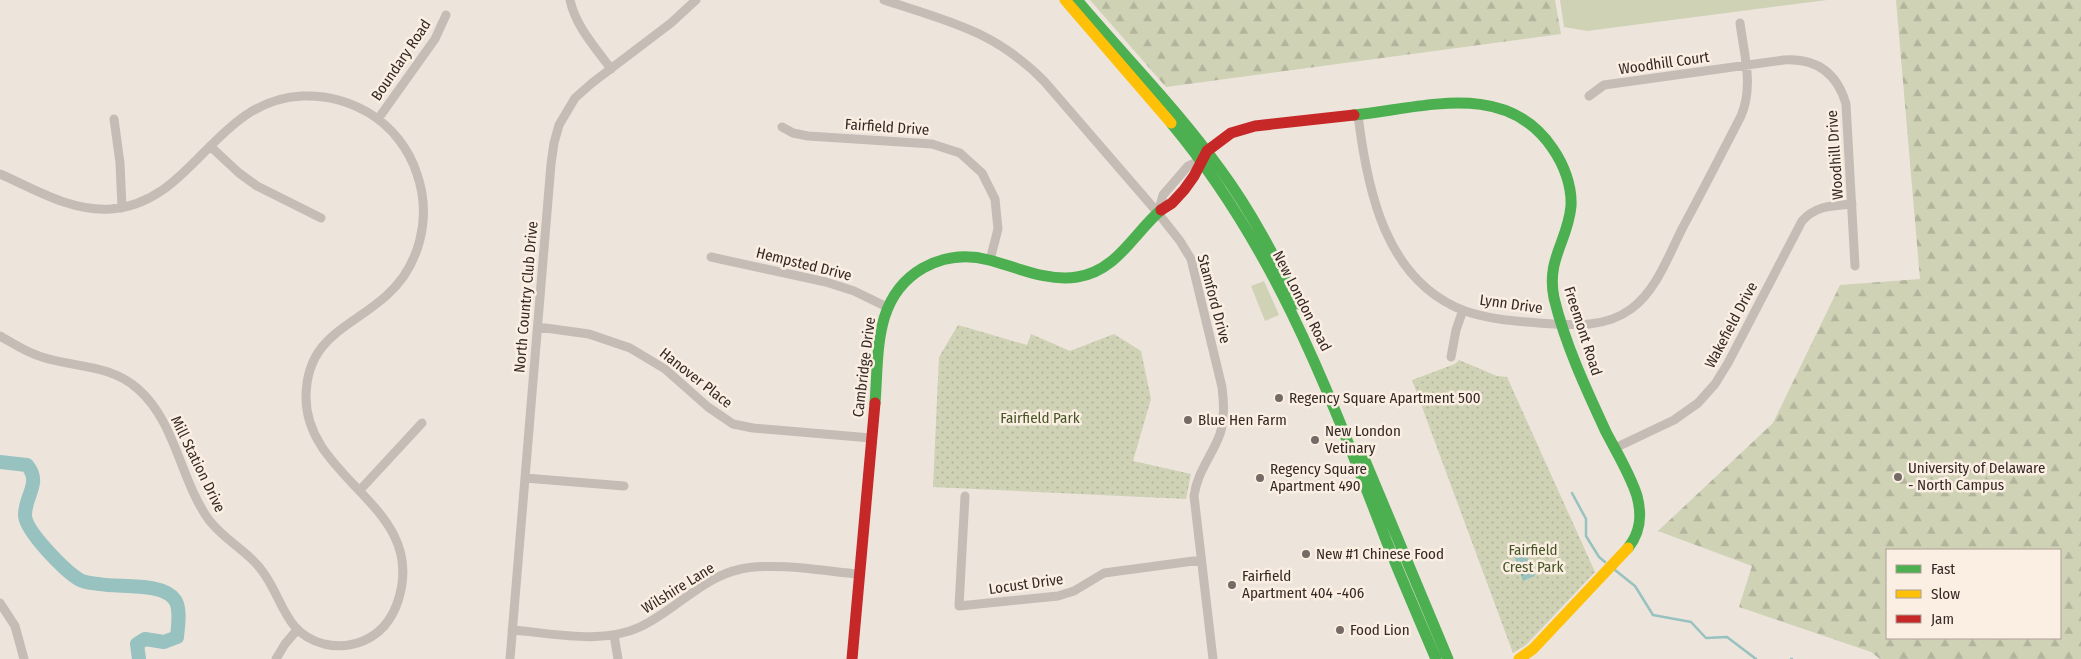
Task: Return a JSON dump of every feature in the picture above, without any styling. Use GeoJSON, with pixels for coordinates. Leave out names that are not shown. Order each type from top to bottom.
{"type":"FeatureCollection","features":[{"type":"Feature","properties":{"kind":"street"},"geometry":{"type":"LineString","coordinates":[[570,0],[573,13],[583,31],[611,69]]}},
{"type":"Feature","properties":{"kind":"street","name":"North Country Club Drive"},"geometry":{"type":"LineString","coordinates":[[510,659],[552,158],[556,135],[564,116],[576,98],[592,83],[677,18],[696,0]]}},
{"type":"Feature","properties":{"kind":"street","name":"Stamford Drive"},"geometry":{"type":"LineString","coordinates":[[884,0],[897,2],[981,34],[996,42],[1025,63],[1044,81],[1158,213],[1180,241],[1191,259],[1222,387],[1224,412],[1215,444],[1198,476],[1194,496],[1213,659]]}},
{"type":"Feature","properties":{"kind":"street","name":"New London Road"},"geometry":{"type":"LineString","coordinates":[[1065,0],[1204,156],[1276,278],[1336,408],[1396,566],[1436,659]]}},
{"type":"Feature","properties":{"kind":"street","name":"New London Road"},"geometry":{"type":"LineString","coordinates":[[1077,0],[1244,207],[1286,279],[1307,324],[1448,659]]}},
{"type":"Feature","properties":{"kind":"street","name":"Boundary Road"},"geometry":{"type":"LineString","coordinates":[[378,118],[435,39],[446,15]]}},
{"type":"Feature","properties":{"kind":"street","name":"Lynn Drive"},"geometry":{"type":"LineString","coordinates":[[1358,115],[1369,185],[1378,212],[1393,246],[1424,286],[1463,310],[1498,319],[1562,324],[1598,323],[1619,316],[1638,303],[1653,285],[1741,116],[1748,91],[1740,23]]}},
{"type":"Feature","properties":{"kind":"street","name":"Woodhill Drive"},"geometry":{"type":"LineString","coordinates":[[1746,66],[1784,60],[1802,60],[1818,65],[1831,76],[1840,89],[1846,104],[1855,266]]}},
{"type":"Feature","properties":{"kind":"street","name":"Woodhill Court"},"geometry":{"type":"LineString","coordinates":[[1589,96],[1604,85],[1746,66]]}},
{"type":"Feature","properties":{"kind":"street","name":"Mill Station Drive"},"geometry":{"type":"LineString","coordinates":[[0,174],[77,207],[97,210],[122,208],[143,202],[162,191],[229,127],[249,112],[270,102],[293,96],[316,96],[357,106],[378,118],[402,144],[417,172],[424,204],[420,242],[406,271],[388,294],[339,329],[324,344],[314,361],[306,389],[308,416],[314,434],[325,452],[386,520],[398,546],[402,578],[393,612],[376,634],[367,640],[348,645],[329,645],[319,642],[297,630],[262,571],[208,519],[161,419],[148,398],[139,389],[110,372],[37,356],[0,336]]}},
{"type":"Feature","properties":{"kind":"street","name":"Freemont Road"},"geometry":{"type":"LineString","coordinates":[[1204,156],[1228,135],[1244,129],[1463,104],[1488,104],[1516,114],[1542,134],[1558,156],[1567,175],[1569,185],[1569,216],[1554,255],[1551,275],[1554,298],[1586,387],[1638,498],[1641,517],[1638,532],[1633,542],[1533,649],[1519,659]]}},
{"type":"Feature","properties":{"kind":"street"},"geometry":{"type":"LineString","coordinates":[[114,119],[120,163],[122,208]]}},
{"type":"Feature","properties":{"kind":"street","name":"Fairfield Drive"},"geometry":{"type":"LineString","coordinates":[[782,127],[793,133],[808,136],[932,144],[960,154],[982,173],[995,199],[998,229],[990,260]]}},
{"type":"Feature","properties":{"kind":"street"},"geometry":{"type":"LineString","coordinates":[[210,146],[239,173],[257,186],[321,218]]}},
{"type":"Feature","properties":{"kind":"street","name":"Cambridge Drive"},"geometry":{"type":"LineString","coordinates":[[852,659],[879,342],[886,307],[906,280],[933,262],[965,256],[990,260],[1055,277],[1074,278],[1092,274],[1117,259],[1158,213],[1172,203],[1196,174],[1204,156]]}},
{"type":"Feature","properties":{"kind":"street","name":"Wakefield Drive"},"geometry":{"type":"LineString","coordinates":[[1615,448],[1674,420],[1706,394],[1728,363],[1802,221],[1807,215],[1819,208],[1852,204]]}},
{"type":"Feature","properties":{"kind":"street","name":"Hempsted Drive"},"geometry":{"type":"LineString","coordinates":[[711,257],[826,282],[854,291],[886,307]]}},
{"type":"Feature","properties":{"kind":"street"},"geometry":{"type":"LineString","coordinates":[[1451,357],[1456,330],[1463,310]]}},
{"type":"Feature","properties":{"kind":"street","name":"Hanover Place"},"geometry":{"type":"LineString","coordinates":[[538,327],[589,334],[630,348],[665,369],[708,407],[733,424],[753,428],[871,438]]}},
{"type":"Feature","properties":{"kind":"street"},"geometry":{"type":"LineString","coordinates":[[360,490],[422,424]]}},
{"type":"Feature","properties":{"kind":"street"},"geometry":{"type":"LineString","coordinates":[[525,478],[624,486]]}},
{"type":"Feature","properties":{"kind":"street","name":"Locust Drive"},"geometry":{"type":"LineString","coordinates":[[965,496],[959,606],[1058,596],[1090,583],[1104,573],[1200,560]]}},
{"type":"Feature","properties":{"kind":"street","name":"Wilshire Lane"},"geometry":{"type":"LineString","coordinates":[[512,630],[583,636],[614,635],[641,626],[705,584],[741,569],[766,567],[858,574]]}},
{"type":"Feature","properties":{"kind":"street"},"geometry":{"type":"LineString","coordinates":[[0,603],[15,626],[24,659]]}},
{"type":"Feature","properties":{"kind":"street"},"geometry":{"type":"LineString","coordinates":[[276,659],[285,644],[297,630]]}},
{"type":"Feature","properties":{"kind":"street"},"geometry":{"type":"LineString","coordinates":[[614,635],[618,659]]}},
{"type":"Feature","properties":{"kind":"green space"},"geometry":{"type":"Polygon","coordinates":[[[1090,0],[1555,0],[1561,34],[1166,87],[1090,0]]]}},
{"type":"Feature","properties":{"kind":"green space"},"geometry":{"type":"Polygon","coordinates":[[[1560,0],[1827,0],[1587,31],[1564,27],[1560,0]]]}},
{"type":"Feature","properties":{"kind":"green space"},"geometry":{"type":"Polygon","coordinates":[[[1896,0],[2081,0],[2081,659],[1880,659],[1871,652],[1739,607],[1752,566],[1658,531],[1773,423],[1840,285],[1920,279],[1896,0]]]}},
{"type":"Feature","properties":{"kind":"green space"},"geometry":{"type":"Polygon","coordinates":[[[1264,281],[1279,315],[1265,321],[1251,286],[1264,281]]]}},
{"type":"Feature","properties":{"kind":"green space","name":"Fairfield Park"},"geometry":{"type":"Polygon","coordinates":[[[958,325],[1027,345],[1031,334],[1070,351],[1114,334],[1141,351],[1151,399],[1133,461],[1191,474],[1186,499],[933,487],[939,357],[958,325]]]}},
{"type":"Feature","properties":{"kind":"green space","name":"Fairfield Crest Park"},"geometry":{"type":"Polygon","coordinates":[[[1459,360],[1497,376],[1507,377],[1595,572],[1526,645],[1513,653],[1412,380],[1455,364],[1459,360]]]}},
{"type":"Feature","properties":{"kind":"water"},"geometry":{"type":"Polygon","coordinates":[[[1531,546],[1534,553],[1527,557],[1535,576],[1523,581],[1513,553],[1531,546]]]}},
{"type":"Feature","properties":{"kind":"waterway"},"geometry":{"type":"LineString","coordinates":[[0,462],[27,465],[31,471],[33,483],[26,508],[27,522],[47,550],[74,576],[89,583],[161,590],[175,600],[179,613],[177,637],[164,642],[145,639],[137,644],[139,659]]}},
{"type":"Feature","properties":{"kind":"waterway"},"geometry":{"type":"LineString","coordinates":[[1572,493],[1586,519],[1586,536],[1599,557],[1605,562]]}},
{"type":"Feature","properties":{"kind":"waterway"},"geometry":{"type":"LineString","coordinates":[[1615,570],[1635,586],[1653,615],[1691,622],[1706,638],[1727,637],[1756,659]]}},
{"type":"Feature","properties":{"kind":"traffic: fast"},"geometry":{"type":"LineString","coordinates":[[1077,0],[1168,104],[1220,169],[1262,235],[1298,304]]}},
{"type":"Feature","properties":{"kind":"traffic: fast"},"geometry":{"type":"LineString","coordinates":[[1354,115],[1435,104],[1462,103],[1488,106],[1512,113],[1534,127],[1557,155],[1569,183],[1571,206],[1566,230],[1555,261],[1552,284],[1554,298],[1577,366],[1637,496],[1640,510],[1638,530],[1628,548]]}},
{"type":"Feature","properties":{"kind":"traffic: fast"},"geometry":{"type":"LineString","coordinates":[[1171,123],[1208,171],[1241,220],[1296,322],[1343,429],[1392,555],[1436,659]]}},
{"type":"Feature","properties":{"kind":"traffic: fast"},"geometry":{"type":"LineString","coordinates":[[875,403],[879,346],[887,310],[895,294],[907,280],[923,268],[947,259],[972,257],[1044,276],[1077,277],[1091,273],[1114,259],[1161,210]]}},
{"type":"Feature","properties":{"kind":"traffic: fast"},"geometry":{"type":"LineString","coordinates":[[1364,458],[1448,659]]}},
{"type":"Feature","properties":{"kind":"traffic: slow"},"geometry":{"type":"LineString","coordinates":[[1065,0],[1171,123]]}},
{"type":"Feature","properties":{"kind":"traffic: slow"},"geometry":{"type":"LineString","coordinates":[[1519,659],[1533,649],[1628,548]]}},
{"type":"Feature","properties":{"kind":"traffic: jam"},"geometry":{"type":"LineString","coordinates":[[1161,210],[1172,203],[1184,190],[1194,176],[1207,151],[1231,133],[1255,126],[1354,115]]}},
{"type":"Feature","properties":{"kind":"traffic: jam"},"geometry":{"type":"LineString","coordinates":[[852,659],[875,403]]}},
{"type":"Feature","properties":{"kind":"place","name":"Regency Square Apartment 500"},"geometry":{"type":"Point","coordinates":[1279,398]}},
{"type":"Feature","properties":{"kind":"place","name":"Blue Hen Farm"},"geometry":{"type":"Point","coordinates":[1188,420]}},
{"type":"Feature","properties":{"kind":"place","name":"New London Vetinary"},"geometry":{"type":"Point","coordinates":[1315,440]}},
{"type":"Feature","properties":{"kind":"place","name":"University of Delaware - North Campus"},"geometry":{"type":"Point","coordinates":[1898,477]}},
{"type":"Feature","properties":{"kind":"place","name":"Regency Square Apartment 490"},"geometry":{"type":"Point","coordinates":[1260,478]}},
{"type":"Feature","properties":{"kind":"place","name":"New #1 Chinese Food"},"geometry":{"type":"Point","coordinates":[1306,554]}},
{"type":"Feature","properties":{"kind":"place","name":"Fairfield Apartment 404 -406"},"geometry":{"type":"Point","coordinates":[1232,585]}},
{"type":"Feature","properties":{"kind":"place","name":"Food Lion"},"geometry":{"type":"Point","coordinates":[1340,630]}}]}
